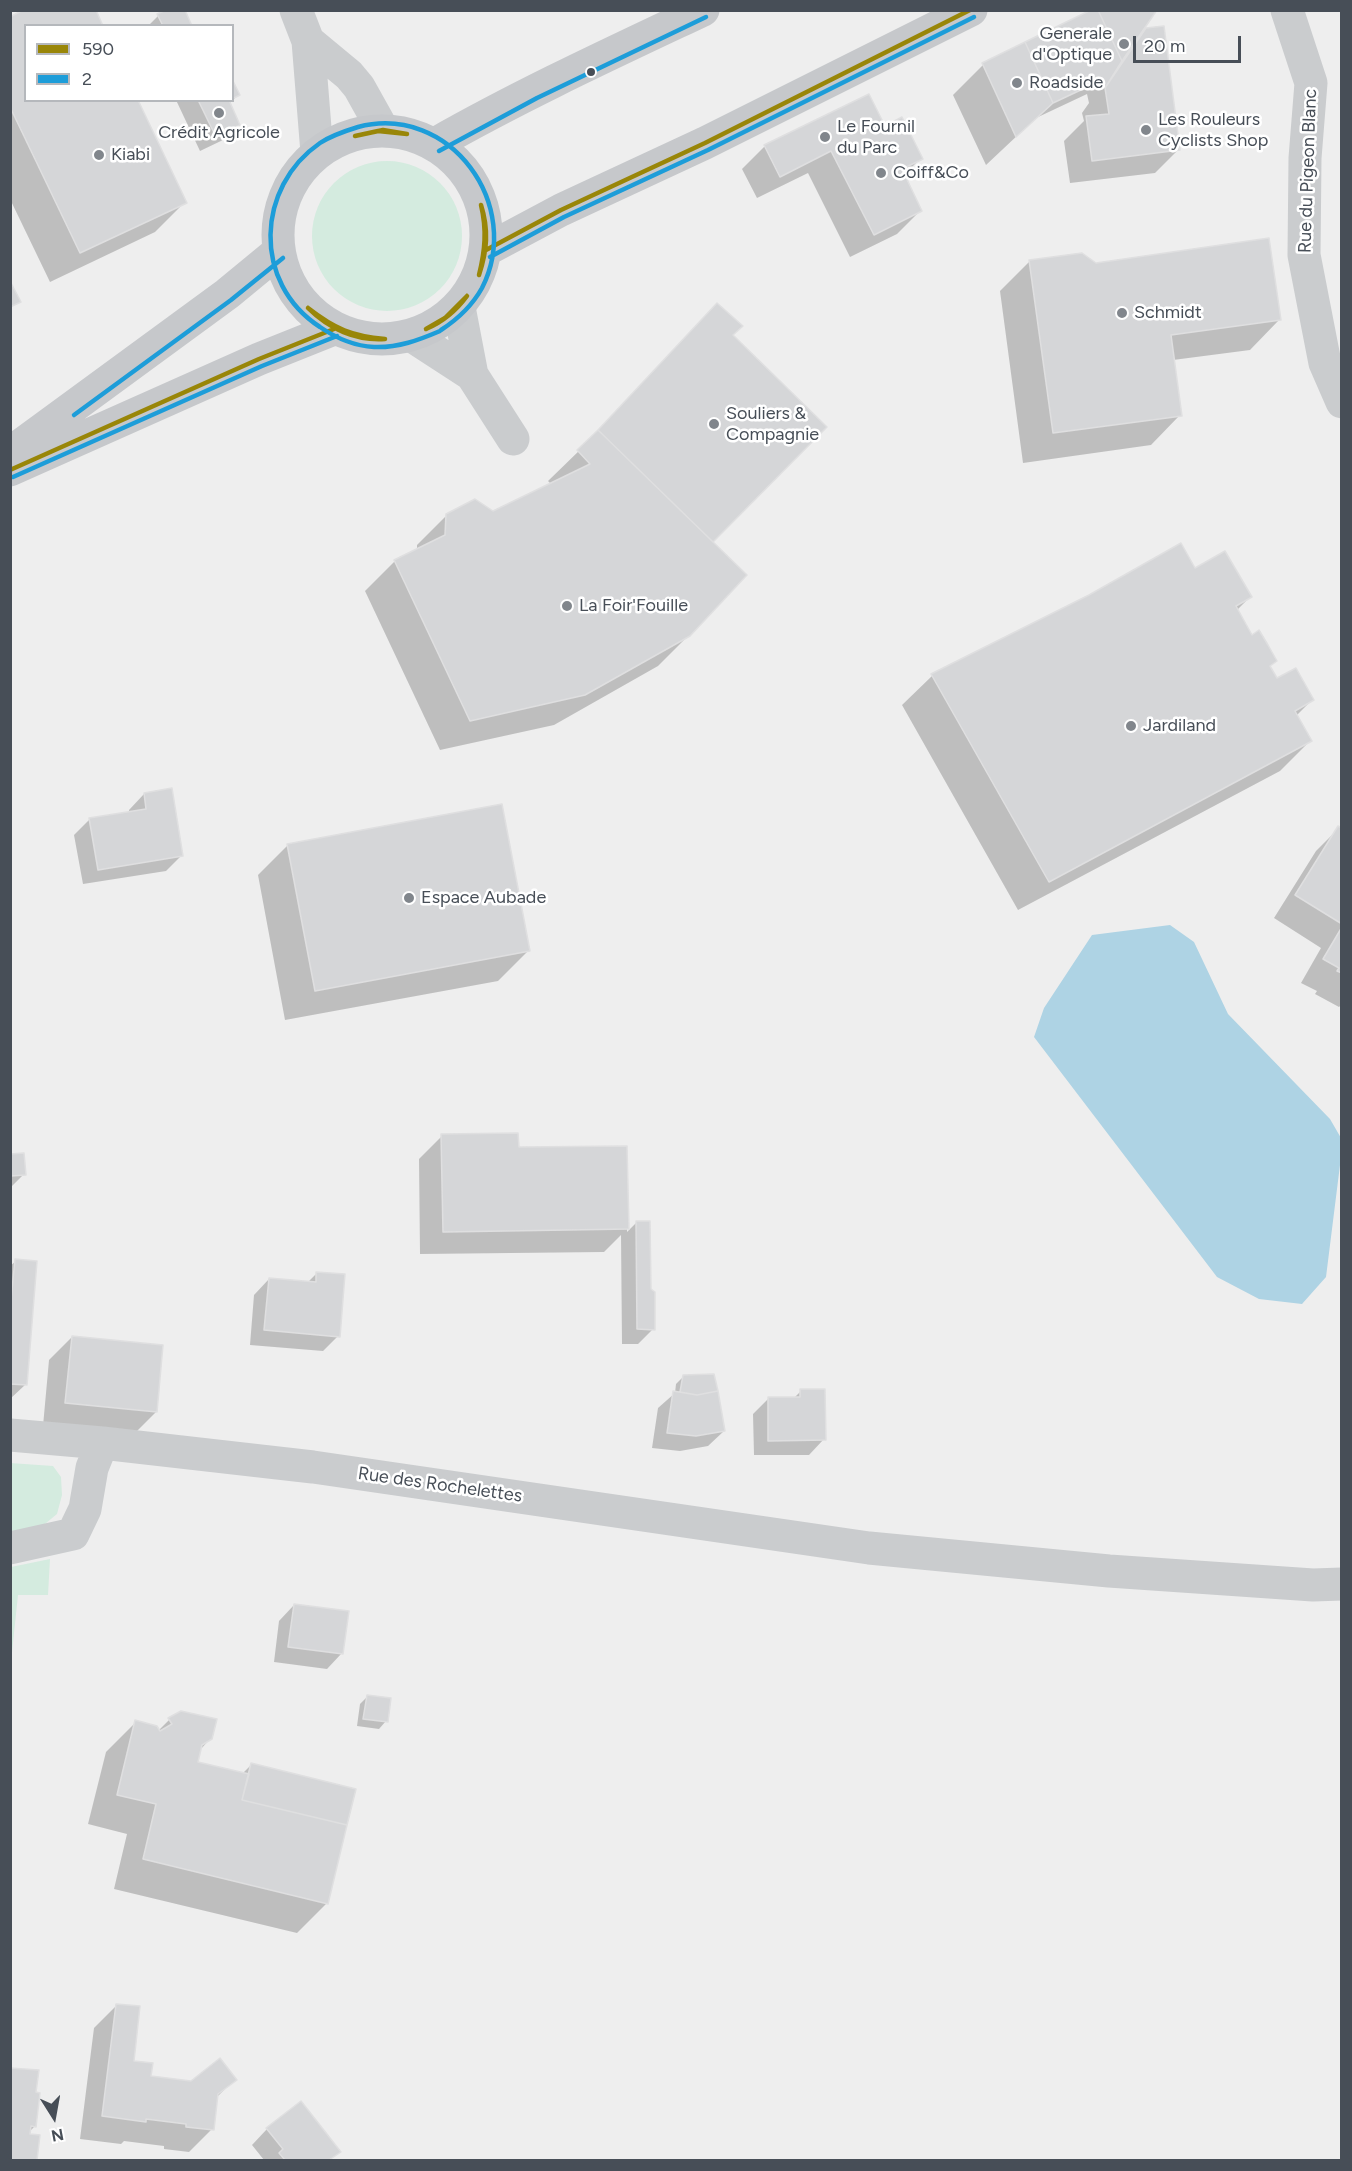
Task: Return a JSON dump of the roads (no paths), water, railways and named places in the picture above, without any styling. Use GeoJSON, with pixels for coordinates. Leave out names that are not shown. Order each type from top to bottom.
{"type":"FeatureCollection","features":[{"type":"Feature","properties":{"kind":"main road"},"geometry":{"type":"LineString","coordinates":[[435,144],[591,63],[703,10]]}},
{"type":"Feature","properties":{"kind":"main road"},"geometry":{"type":"LineString","coordinates":[[486,250],[561,210],[705,143],[971,10]]}},
{"type":"Feature","properties":{"kind":"main road"},"geometry":{"type":"LineString","coordinates":[[383,130],[410,134],[435,144],[459,163],[477,189],[486,218],[486,250],[477,281],[459,307],[437,324],[412,336],[385,340],[359,338],[333,329],[307,309],[288,283],[278,252],[278,224],[284,197],[298,173],[317,153],[348,136],[383,130]]}},
{"type":"Feature","properties":{"kind":"main road"},"geometry":{"type":"LineString","coordinates":[[10,453],[227,294],[278,252]]}},
{"type":"Feature","properties":{"kind":"main road"},"geometry":{"type":"LineString","coordinates":[[10,470],[259,359],[333,329]]}},
{"type":"Feature","properties":{"kind":"street"},"geometry":{"type":"LineString","coordinates":[[296,10],[308,41],[317,153]]}},
{"type":"Feature","properties":{"kind":"street","name":"Rue du Pigeon Blanc"},"geometry":{"type":"LineString","coordinates":[[1287,10],[1311,82],[1305,158],[1304,255],[1325,363],[1341,402]]}},
{"type":"Feature","properties":{"kind":"street"},"geometry":{"type":"LineString","coordinates":[[308,41],[354,81],[383,130]]}},
{"type":"Feature","properties":{"kind":"street"},"geometry":{"type":"LineString","coordinates":[[459,307],[472,375],[513,439]]}},
{"type":"Feature","properties":{"kind":"street"},"geometry":{"type":"LineString","coordinates":[[412,336],[472,375]]}},
{"type":"Feature","properties":{"kind":"street","name":"Rue des Rochelettes"},"geometry":{"type":"LineString","coordinates":[[10,1435],[313,1467],[869,1548],[1108,1571],[1313,1585],[1341,1584]]}},
{"type":"Feature","properties":{"kind":"street"},"geometry":{"type":"LineString","coordinates":[[10,1548],[73,1534],[85,1509],[92,1468],[102,1443]]}},
{"type":"Feature","properties":{"kind":"water"},"geometry":{"type":"Polygon","coordinates":[[[1170,925],[1194,942],[1228,1014],[1330,1119],[1341,1138],[1341,1157],[1326,1277],[1302,1304],[1259,1299],[1217,1277],[1034,1037],[1044,1008],[1092,935],[1170,925]]]}},
{"type":"Feature","properties":{"kind":"place","name":"Generale d'Optique"},"geometry":{"type":"Point","coordinates":[1124,44]}},
{"type":"Feature","properties":{"kind":"place","name":"Roadside"},"geometry":{"type":"Point","coordinates":[1017,83]}},
{"type":"Feature","properties":{"kind":"place","name":"Crédit Agricole"},"geometry":{"type":"Point","coordinates":[219,113]}},
{"type":"Feature","properties":{"kind":"place","name":"Les Rouleurs Cyclists Shop"},"geometry":{"type":"Point","coordinates":[1146,130]}},
{"type":"Feature","properties":{"kind":"place","name":"Le Fournil du Parc"},"geometry":{"type":"Point","coordinates":[825,137]}},
{"type":"Feature","properties":{"kind":"place","name":"Kiabi"},"geometry":{"type":"Point","coordinates":[99,155]}},
{"type":"Feature","properties":{"kind":"place","name":"Coiff&Co"},"geometry":{"type":"Point","coordinates":[881,173]}},
{"type":"Feature","properties":{"kind":"place","name":"Schmidt"},"geometry":{"type":"Point","coordinates":[1122,313]}},
{"type":"Feature","properties":{"kind":"place","name":"Souliers & Compagnie"},"geometry":{"type":"Point","coordinates":[714,424]}},
{"type":"Feature","properties":{"kind":"place","name":"La Foir'Fouille"},"geometry":{"type":"Point","coordinates":[567,606]}},
{"type":"Feature","properties":{"kind":"place","name":"Jardiland"},"geometry":{"type":"Point","coordinates":[1131,726]}},
{"type":"Feature","properties":{"kind":"place","name":"Espace Aubade"},"geometry":{"type":"Point","coordinates":[409,898]}}]}
